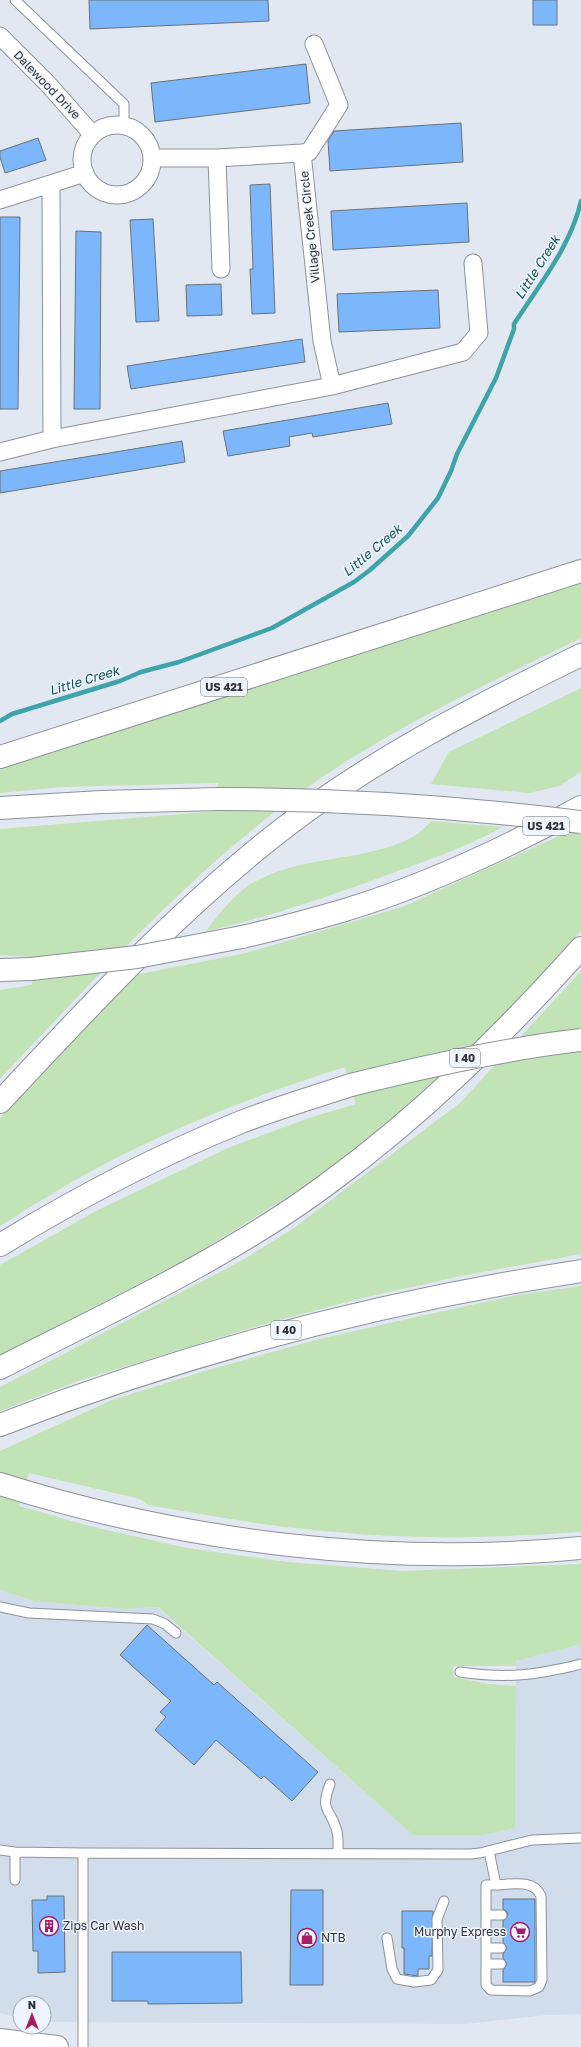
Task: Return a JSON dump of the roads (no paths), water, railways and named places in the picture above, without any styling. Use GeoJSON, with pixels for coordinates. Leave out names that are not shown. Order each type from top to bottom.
{"type":"FeatureCollection","features":[{"type":"Feature","properties":{"kind":"main road","name":"US 421"},"geometry":{"type":"LineString","coordinates":[[0,757],[581,571]]}},
{"type":"Feature","properties":{"kind":"main road"},"geometry":{"type":"LineString","coordinates":[[0,1102],[157,938],[220,880],[281,830],[325,798],[417,740],[514,688],[581,655]]}},
{"type":"Feature","properties":{"kind":"main road"},"geometry":{"type":"LineString","coordinates":[[0,808],[101,802],[219,799],[379,802],[487,811],[581,822]]}},
{"type":"Feature","properties":{"kind":"main road","name":"US 421"},"geometry":{"type":"LineString","coordinates":[[0,970],[31,969],[137,957],[242,937],[346,910],[397,892],[497,850],[581,807]]}},
{"type":"Feature","properties":{"kind":"main road"},"geometry":{"type":"LineString","coordinates":[[0,1368],[186,1272],[273,1221],[325,1186],[412,1118],[452,1082],[514,1021],[581,948]]}},
{"type":"Feature","properties":{"kind":"main road","name":"I 40"},"geometry":{"type":"LineString","coordinates":[[0,1245],[95,1190],[193,1142],[263,1114],[350,1085],[454,1060],[506,1050],[581,1040]]}},
{"type":"Feature","properties":{"kind":"main road","name":"I 40"},"geometry":{"type":"LineString","coordinates":[[0,1425],[122,1380],[278,1332],[436,1296],[581,1271]]}},
{"type":"Feature","properties":{"kind":"main road"},"geometry":{"type":"LineString","coordinates":[[0,1484],[79,1506],[178,1528],[294,1545],[357,1550],[458,1554],[581,1548]]}},
{"type":"Feature","properties":{"kind":"main road"},"geometry":{"type":"LineString","coordinates":[[0,2040],[57,2047]]}},
{"type":"Feature","properties":{"kind":"street","name":"Dalewood Drive"},"geometry":{"type":"LineString","coordinates":[[0,36],[47,83],[93,135]]}},
{"type":"Feature","properties":{"kind":"street"},"geometry":{"type":"LineString","coordinates":[[152,158],[217,158],[309,152],[339,105],[314,44]]}},
{"type":"Feature","properties":{"kind":"street"},"geometry":{"type":"LineString","coordinates":[[113,125],[124,126],[138,132],[144,137],[148,144],[152,158],[150,174],[145,181],[133,192],[117,195],[101,191],[89,180],[85,173],[82,157],[88,141],[102,128],[113,125]]}},
{"type":"Feature","properties":{"kind":"street","name":"Village Creek Circle"},"geometry":{"type":"LineString","coordinates":[[302,153],[322,341],[332,386]]}},
{"type":"Feature","properties":{"kind":"street"},"geometry":{"type":"LineString","coordinates":[[217,158],[221,269]]}},
{"type":"Feature","properties":{"kind":"street"},"geometry":{"type":"LineString","coordinates":[[0,200],[85,173]]}},
{"type":"Feature","properties":{"kind":"street"},"geometry":{"type":"LineString","coordinates":[[51,184],[52,439]]}},
{"type":"Feature","properties":{"kind":"street"},"geometry":{"type":"LineString","coordinates":[[0,452],[52,439],[332,386],[463,352],[479,333],[473,263]]}},
{"type":"Feature","properties":{"kind":"lane"},"geometry":{"type":"LineString","coordinates":[[15,0],[124,104],[124,126]]}},
{"type":"Feature","properties":{"kind":"lane"},"geometry":{"type":"LineString","coordinates":[[0,1607],[29,1613],[154,1619],[176,1633]]}},
{"type":"Feature","properties":{"kind":"lane"},"geometry":{"type":"LineString","coordinates":[[460,1672],[481,1675],[521,1676],[540,1674],[581,1664]]}},
{"type":"Feature","properties":{"kind":"lane"},"geometry":{"type":"LineString","coordinates":[[330,1784],[326,1804],[327,1812],[336,1828],[338,1853]]}},
{"type":"Feature","properties":{"kind":"lane"},"geometry":{"type":"LineString","coordinates":[[0,1850],[15,1852],[83,1853],[470,1854],[489,1851],[532,1840],[581,1838]]}},
{"type":"Feature","properties":{"kind":"lane"},"geometry":{"type":"LineString","coordinates":[[489,1851],[496,1884]]}},
{"type":"Feature","properties":{"kind":"lane"},"geometry":{"type":"LineString","coordinates":[[15,1852],[15,1880]]}},
{"type":"Feature","properties":{"kind":"lane"},"geometry":{"type":"LineString","coordinates":[[83,1853],[83,2047]]}},
{"type":"Feature","properties":{"kind":"lane"},"geometry":{"type":"LineString","coordinates":[[496,1884],[525,1884],[538,1890],[541,1896],[539,1915],[539,1964],[542,1980],[539,1987],[530,1991],[491,1990],[486,1985],[486,1885],[496,1884]]}},
{"type":"Feature","properties":{"kind":"lane"},"geometry":{"type":"LineString","coordinates":[[386,1938],[392,1970],[397,1979],[414,1982],[430,1980],[438,1970],[437,1919],[444,1901]]}},
{"type":"Feature","properties":{"kind":"lane"},"geometry":{"type":"LineString","coordinates":[[486,1915],[502,1915]]}},
{"type":"Feature","properties":{"kind":"lane"},"geometry":{"type":"LineString","coordinates":[[486,1948],[501,1948]]}},
{"type":"Feature","properties":{"kind":"lane"},"geometry":{"type":"LineString","coordinates":[[486,1964],[501,1964]]}},
{"type":"Feature","properties":{"kind":"waterway","name":"Little Creek"},"geometry":{"type":"LineString","coordinates":[[0,721],[12,714],[120,681],[141,672],[179,662],[272,628],[354,582],[370,570],[408,536],[438,498],[451,471],[457,454],[496,378],[514,329],[514,324],[544,280],[562,249],[570,234],[581,201]]}},
{"type":"Feature","properties":{"kind":"place","name":"Zips Car Wash"},"geometry":{"type":"Point","coordinates":[49,1926]}},
{"type":"Feature","properties":{"kind":"place","name":"Murphy Express"},"geometry":{"type":"Point","coordinates":[520,1932]}},
{"type":"Feature","properties":{"kind":"place","name":"NTB"},"geometry":{"type":"Point","coordinates":[307,1938]}}]}
